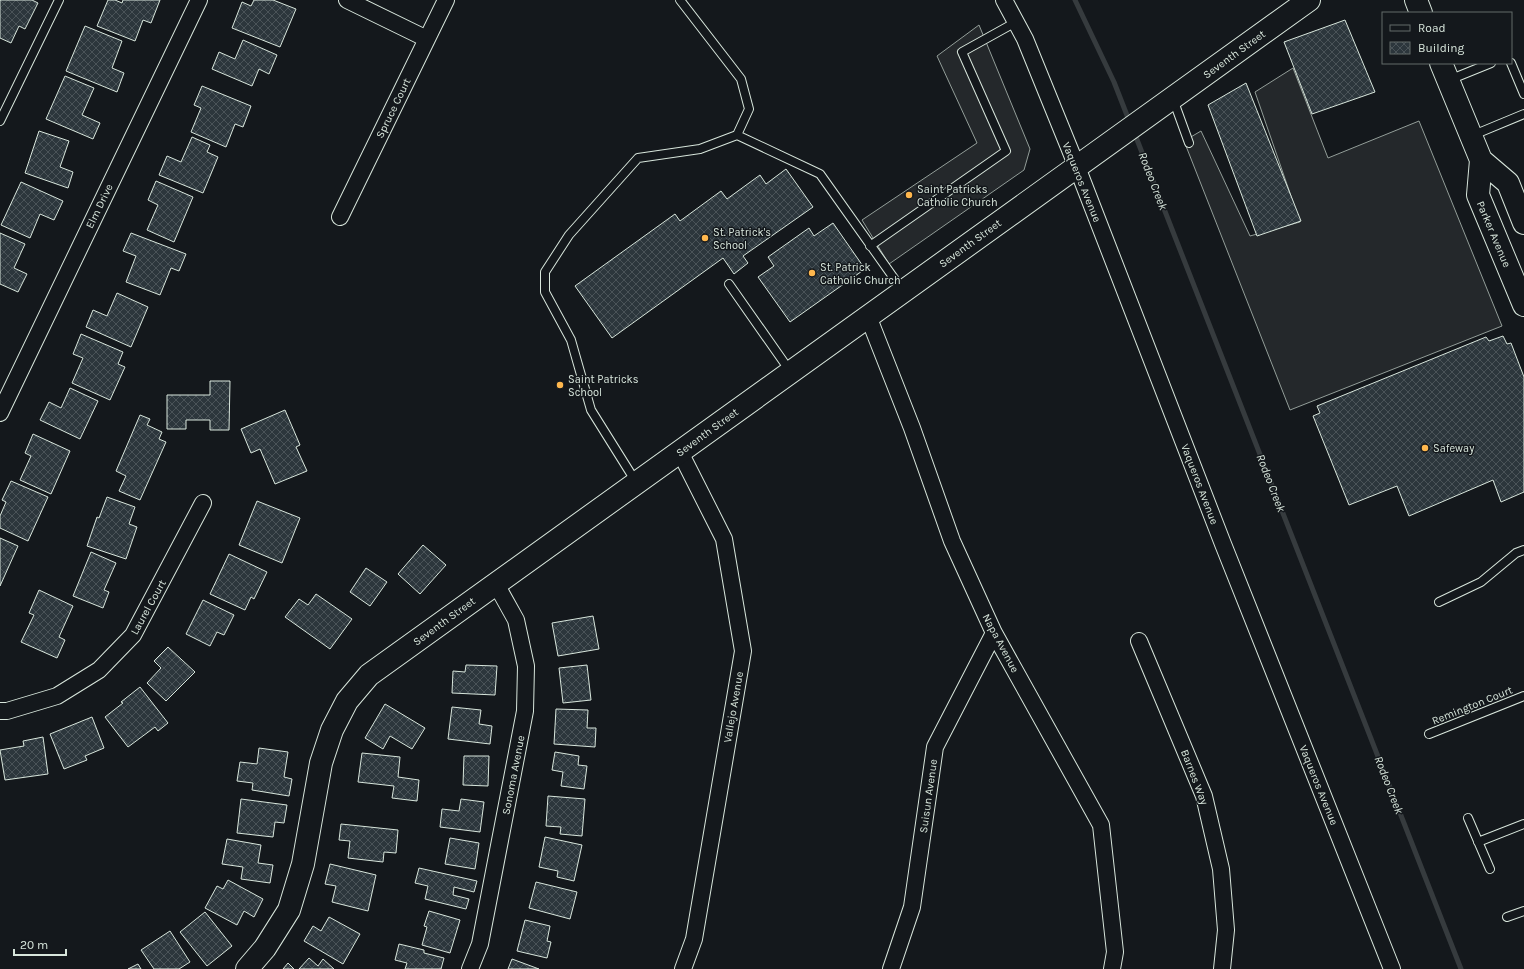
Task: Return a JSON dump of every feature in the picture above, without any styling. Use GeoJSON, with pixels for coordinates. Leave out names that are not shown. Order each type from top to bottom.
{"type":"FeatureCollection","features":[{"type":"Feature","properties":{"kind":"street","name":"Elm Drive"},"geometry":{"type":"LineString","coordinates":[[0,413],[199,0]]}},
{"type":"Feature","properties":{"kind":"street"},"geometry":{"type":"LineString","coordinates":[[347,0],[427,39]]}},
{"type":"Feature","properties":{"kind":"street","name":"Spruce Court"},"geometry":{"type":"LineString","coordinates":[[340,217],[446,0]]}},
{"type":"Feature","properties":{"kind":"street","name":"Vaqueros Avenue"},"geometry":{"type":"LineString","coordinates":[[1004,0],[1025,39],[1077,167],[1223,544],[1392,969]]}},
{"type":"Feature","properties":{"kind":"street","name":"Seventh Street"},"geometry":{"type":"LineString","coordinates":[[247,969],[265,948],[289,910],[303,864],[322,763],[332,730],[347,701],[369,675],[868,316],[1173,99],[1308,0]]}},
{"type":"Feature","properties":{"kind":"street"},"geometry":{"type":"LineString","coordinates":[[1416,0],[1420,12]]}},
{"type":"Feature","properties":{"kind":"street","name":"Parker Avenue"},"geometry":{"type":"LineString","coordinates":[[1445,72],[1481,160],[1508,183],[1524,223]]}},
{"type":"Feature","properties":{"kind":"street","name":"Parker Avenue"},"geometry":{"type":"LineString","coordinates":[[1481,160],[1478,195],[1524,305]]}},
{"type":"Feature","properties":{"kind":"street","name":"Napa Avenue"},"geometry":{"type":"LineString","coordinates":[[868,316],[912,428],[952,541],[994,633],[1101,825],[1115,952],[1112,969]]}},
{"type":"Feature","properties":{"kind":"street","name":"Vallejo Avenue"},"geometry":{"type":"LineString","coordinates":[[680,452],[724,539],[743,651],[694,939],[683,969]]}},
{"type":"Feature","properties":{"kind":"street","name":"Laurel Court"},"geometry":{"type":"LineString","coordinates":[[0,711],[7,711],[57,696],[99,670],[133,635],[203,503]]}},
{"type":"Feature","properties":{"kind":"street","name":"Sonoma Avenue"},"geometry":{"type":"LineString","coordinates":[[470,969],[480,944],[526,711],[526,666],[520,636],[516,620],[496,584]]}},
{"type":"Feature","properties":{"kind":"street","name":"Suisun Avenue"},"geometry":{"type":"LineString","coordinates":[[891,969],[912,908],[935,747],[994,633]]}},
{"type":"Feature","properties":{"kind":"street","name":"Barnes Way"},"geometry":{"type":"LineString","coordinates":[[1139,641],[1204,796],[1220,869],[1226,930],[1222,969]]}},
{"type":"Feature","properties":{"kind":"lane"},"geometry":{"type":"LineString","coordinates":[[0,121],[59,0]]}},
{"type":"Feature","properties":{"kind":"lane"},"geometry":{"type":"LineString","coordinates":[[637,483],[591,410],[571,340],[545,292],[545,272],[569,236],[638,158],[700,149],[737,135],[749,109],[741,79],[680,0]]}},
{"type":"Feature","properties":{"kind":"lane"},"geometry":{"type":"LineString","coordinates":[[870,246],[1006,151],[962,52],[1016,22]]}},
{"type":"Feature","properties":{"kind":"lane"},"geometry":{"type":"LineString","coordinates":[[1445,72],[1486,64]]}},
{"type":"Feature","properties":{"kind":"lane"},"geometry":{"type":"LineString","coordinates":[[1511,64],[1524,94]]}},
{"type":"Feature","properties":{"kind":"lane"},"geometry":{"type":"LineString","coordinates":[[1173,99],[1189,144]]}},
{"type":"Feature","properties":{"kind":"lane"},"geometry":{"type":"LineString","coordinates":[[1471,136],[1524,114]]}},
{"type":"Feature","properties":{"kind":"lane"},"geometry":{"type":"LineString","coordinates":[[737,135],[820,174],[903,291]]}},
{"type":"Feature","properties":{"kind":"lane"},"geometry":{"type":"LineString","coordinates":[[728,284],[791,372]]}},
{"type":"Feature","properties":{"kind":"lane"},"geometry":{"type":"LineString","coordinates":[[1439,602],[1481,582],[1516,553],[1524,550]]}},
{"type":"Feature","properties":{"kind":"lane","name":"Remington Court"},"geometry":{"type":"LineString","coordinates":[[1429,734],[1524,696]]}},
{"type":"Feature","properties":{"kind":"lane"},"geometry":{"type":"LineString","coordinates":[[1468,818],[1490,869]]}},
{"type":"Feature","properties":{"kind":"lane"},"geometry":{"type":"LineString","coordinates":[[1478,842],[1524,824]]}},
{"type":"Feature","properties":{"kind":"lane"},"geometry":{"type":"LineString","coordinates":[[1507,918],[1524,911]]}},
{"type":"Feature","properties":{"kind":"shaded area"},"geometry":{"type":"Polygon","coordinates":[[[979,25],[1030,149],[1024,170],[889,264],[862,220],[977,143],[937,56],[979,25]]]}},
{"type":"Feature","properties":{"kind":"shaded area"},"geometry":{"type":"Polygon","coordinates":[[[1293,68],[1328,158],[1419,121],[1502,326],[1290,410],[1184,141],[1201,131],[1250,236],[1300,222],[1255,92],[1293,68]]]}},
{"type":"Feature","properties":{"kind":"building"},"geometry":{"type":"Polygon","coordinates":[[[0,0],[32,0],[38,3],[25,29],[19,26],[11,43],[0,38],[0,0]]]}},
{"type":"Feature","properties":{"kind":"building"},"geometry":{"type":"Polygon","coordinates":[[[108,0],[115,0],[122,3],[123,0],[160,0],[151,23],[143,20],[135,41],[97,26],[108,0]]]}},
{"type":"Feature","properties":{"kind":"building"},"geometry":{"type":"Polygon","coordinates":[[[254,0],[273,0],[296,9],[280,47],[232,28],[242,2],[251,6],[254,0]]]}},
{"type":"Feature","properties":{"kind":"building"},"geometry":{"type":"Polygon","coordinates":[[[1345,20],[1375,92],[1312,114],[1284,42],[1345,20]]]}},
{"type":"Feature","properties":{"kind":"building"},"geometry":{"type":"Polygon","coordinates":[[[85,26],[122,41],[112,68],[124,73],[117,92],[66,71],[85,26]]]}},
{"type":"Feature","properties":{"kind":"building"},"geometry":{"type":"Polygon","coordinates":[[[243,40],[277,55],[269,74],[259,69],[252,86],[212,69],[219,52],[235,59],[243,40]]]}},
{"type":"Feature","properties":{"kind":"building"},"geometry":{"type":"Polygon","coordinates":[[[65,76],[94,88],[82,115],[100,123],[93,139],[46,119],[65,76]]]}},
{"type":"Feature","properties":{"kind":"building"},"geometry":{"type":"Polygon","coordinates":[[[1246,83],[1301,221],[1257,236],[1208,105],[1246,83]]]}},
{"type":"Feature","properties":{"kind":"building"},"geometry":{"type":"Polygon","coordinates":[[[202,86],[251,106],[243,127],[235,124],[226,147],[191,132],[201,108],[194,105],[202,86]]]}},
{"type":"Feature","properties":{"kind":"building"},"geometry":{"type":"Polygon","coordinates":[[[39,131],[69,141],[60,167],[73,172],[68,188],[25,173],[39,131]]]}},
{"type":"Feature","properties":{"kind":"building"},"geometry":{"type":"Polygon","coordinates":[[[192,137],[210,145],[207,152],[218,157],[203,193],[159,175],[167,156],[181,162],[192,137]]]}},
{"type":"Feature","properties":{"kind":"building","name":"St. Patrick's School"},"geometry":{"type":"Polygon","coordinates":[[[786,169],[813,207],[743,256],[748,263],[734,274],[723,258],[612,338],[575,286],[675,214],[680,221],[721,191],[727,199],[760,175],[766,184],[786,169]]]}},
{"type":"Feature","properties":{"kind":"building"},"geometry":{"type":"Polygon","coordinates":[[[156,181],[193,197],[174,242],[147,230],[158,205],[148,200],[156,181]]]}},
{"type":"Feature","properties":{"kind":"building"},"geometry":{"type":"Polygon","coordinates":[[[21,182],[63,201],[54,220],[40,214],[30,238],[1,225],[21,182]]]}},
{"type":"Feature","properties":{"kind":"building","name":"St. Patrick Catholic Church"},"geometry":{"type":"Polygon","coordinates":[[[833,223],[865,269],[790,322],[758,277],[774,266],[768,257],[809,228],[814,236],[833,223]]]}},
{"type":"Feature","properties":{"kind":"building"},"geometry":{"type":"Polygon","coordinates":[[[0,233],[25,244],[14,268],[27,274],[18,292],[0,284],[0,233]]]}},
{"type":"Feature","properties":{"kind":"building"},"geometry":{"type":"Polygon","coordinates":[[[131,233],[186,254],[179,271],[171,268],[160,295],[126,282],[136,256],[123,251],[131,233]]]}},
{"type":"Feature","properties":{"kind":"building"},"geometry":{"type":"Polygon","coordinates":[[[117,293],[148,307],[131,347],[86,327],[93,310],[107,316],[117,293]]]}},
{"type":"Feature","properties":{"kind":"building"},"geometry":{"type":"Polygon","coordinates":[[[81,334],[123,352],[118,364],[125,367],[110,400],[72,383],[83,358],[73,354],[81,334]]]}},
{"type":"Feature","properties":{"kind":"building","name":"Safeway"},"geometry":{"type":"Polygon","coordinates":[[[1503,336],[1507,344],[1511,343],[1524,377],[1524,492],[1501,502],[1493,480],[1409,516],[1397,486],[1349,505],[1313,416],[1320,413],[1317,406],[1486,337],[1489,341],[1503,336]]]}},
{"type":"Feature","properties":{"kind":"building"},"geometry":{"type":"Polygon","coordinates":[[[210,381],[230,381],[229,430],[210,430],[210,420],[186,420],[186,429],[167,429],[167,395],[210,395],[210,381]]]}},
{"type":"Feature","properties":{"kind":"building"},"geometry":{"type":"Polygon","coordinates":[[[70,388],[98,401],[80,439],[40,420],[49,402],[61,408],[70,388]]]}},
{"type":"Feature","properties":{"kind":"building"},"geometry":{"type":"Polygon","coordinates":[[[285,410],[300,445],[296,447],[307,471],[275,484],[260,449],[251,453],[241,429],[285,410]]]}},
{"type":"Feature","properties":{"kind":"building"},"geometry":{"type":"Polygon","coordinates":[[[140,415],[150,419],[147,425],[162,432],[159,439],[166,442],[140,500],[119,491],[126,476],[116,471],[140,415]]]}},
{"type":"Feature","properties":{"kind":"building"},"geometry":{"type":"Polygon","coordinates":[[[33,434],[70,451],[51,494],[20,480],[31,456],[25,453],[33,434]]]}},
{"type":"Feature","properties":{"kind":"building"},"geometry":{"type":"Polygon","coordinates":[[[11,481],[48,497],[28,541],[0,528],[0,516],[6,502],[2,500],[11,481]]]}},
{"type":"Feature","properties":{"kind":"building"},"geometry":{"type":"Polygon","coordinates":[[[107,497],[135,507],[129,524],[137,527],[126,559],[87,546],[97,517],[99,518],[107,497]]]}},
{"type":"Feature","properties":{"kind":"building"},"geometry":{"type":"Polygon","coordinates":[[[257,501],[300,518],[282,563],[239,545],[257,501]]]}},
{"type":"Feature","properties":{"kind":"building"},"geometry":{"type":"Polygon","coordinates":[[[0,538],[18,546],[0,586],[0,538]]]}},
{"type":"Feature","properties":{"kind":"building"},"geometry":{"type":"Polygon","coordinates":[[[423,545],[446,565],[420,594],[398,574],[423,545]]]}},
{"type":"Feature","properties":{"kind":"building"},"geometry":{"type":"Polygon","coordinates":[[[91,552],[116,563],[104,590],[109,592],[103,608],[73,596],[91,552]]]}},
{"type":"Feature","properties":{"kind":"building"},"geometry":{"type":"Polygon","coordinates":[[[229,554],[267,572],[254,599],[251,597],[245,610],[210,594],[229,554]]]}},
{"type":"Feature","properties":{"kind":"building"},"geometry":{"type":"Polygon","coordinates":[[[366,568],[387,582],[370,606],[350,592],[366,568]]]}},
{"type":"Feature","properties":{"kind":"building"},"geometry":{"type":"Polygon","coordinates":[[[39,590],[73,606],[59,637],[65,640],[57,658],[21,642],[34,615],[29,613],[39,590]]]}},
{"type":"Feature","properties":{"kind":"building"},"geometry":{"type":"Polygon","coordinates":[[[316,594],[352,619],[330,649],[285,617],[299,599],[308,605],[316,594]]]}},
{"type":"Feature","properties":{"kind":"building"},"geometry":{"type":"Polygon","coordinates":[[[203,600],[234,615],[224,635],[217,632],[210,646],[186,634],[203,600]]]}},
{"type":"Feature","properties":{"kind":"building"},"geometry":{"type":"Polygon","coordinates":[[[593,616],[599,649],[558,656],[552,623],[593,616]]]}},
{"type":"Feature","properties":{"kind":"building"},"geometry":{"type":"Polygon","coordinates":[[[168,647],[195,672],[166,701],[147,683],[161,668],[154,661],[168,647]]]}},
{"type":"Feature","properties":{"kind":"building"},"geometry":{"type":"Polygon","coordinates":[[[466,665],[497,666],[495,695],[452,693],[453,671],[465,672],[466,665]]]}},
{"type":"Feature","properties":{"kind":"building"},"geometry":{"type":"Polygon","coordinates":[[[587,665],[591,700],[563,703],[559,668],[587,665]]]}},
{"type":"Feature","properties":{"kind":"building"},"geometry":{"type":"Polygon","coordinates":[[[140,687],[168,723],[158,731],[155,727],[128,747],[105,717],[140,687]]]}},
{"type":"Feature","properties":{"kind":"building"},"geometry":{"type":"Polygon","coordinates":[[[385,704],[425,728],[412,749],[390,736],[383,749],[365,738],[385,704]]]}},
{"type":"Feature","properties":{"kind":"building"},"geometry":{"type":"Polygon","coordinates":[[[452,707],[481,710],[479,724],[492,726],[490,744],[448,739],[452,707]]]}},
{"type":"Feature","properties":{"kind":"building"},"geometry":{"type":"Polygon","coordinates":[[[556,709],[588,710],[587,728],[596,728],[595,747],[554,744],[556,709]]]}},
{"type":"Feature","properties":{"kind":"building"},"geometry":{"type":"Polygon","coordinates":[[[92,717],[104,748],[85,756],[87,760],[64,769],[50,734],[92,717]]]}},
{"type":"Feature","properties":{"kind":"building"},"geometry":{"type":"Polygon","coordinates":[[[43,737],[48,774],[5,780],[0,750],[24,746],[23,741],[43,737]]]}},
{"type":"Feature","properties":{"kind":"building"},"geometry":{"type":"Polygon","coordinates":[[[259,748],[288,752],[284,777],[292,779],[289,796],[252,790],[253,783],[237,781],[240,762],[257,764],[259,748]]]}},
{"type":"Feature","properties":{"kind":"building"},"geometry":{"type":"Polygon","coordinates":[[[555,752],[579,756],[578,765],[587,766],[584,789],[561,786],[563,772],[552,770],[555,752]]]}},
{"type":"Feature","properties":{"kind":"building"},"geometry":{"type":"Polygon","coordinates":[[[362,753],[400,757],[398,777],[419,780],[417,801],[392,798],[394,786],[358,782],[362,753]]]}},
{"type":"Feature","properties":{"kind":"building"},"geometry":{"type":"Polygon","coordinates":[[[464,756],[489,756],[488,786],[463,785],[464,756]]]}},
{"type":"Feature","properties":{"kind":"building"},"geometry":{"type":"Polygon","coordinates":[[[548,796],[585,799],[582,836],[560,834],[561,827],[546,826],[548,796]]]}},
{"type":"Feature","properties":{"kind":"building"},"geometry":{"type":"Polygon","coordinates":[[[241,799],[287,805],[284,823],[275,822],[273,837],[237,833],[241,799]]]}},
{"type":"Feature","properties":{"kind":"building"},"geometry":{"type":"Polygon","coordinates":[[[461,799],[484,802],[480,832],[440,827],[442,809],[459,811],[461,799]]]}},
{"type":"Feature","properties":{"kind":"building"},"geometry":{"type":"Polygon","coordinates":[[[341,824],[398,830],[396,853],[384,852],[383,862],[348,858],[350,841],[339,840],[341,824]]]}},
{"type":"Feature","properties":{"kind":"building"},"geometry":{"type":"Polygon","coordinates":[[[545,837],[582,845],[574,881],[557,877],[558,871],[539,867],[545,837]]]}},
{"type":"Feature","properties":{"kind":"building"},"geometry":{"type":"Polygon","coordinates":[[[450,838],[479,843],[475,869],[445,864],[450,838]]]}},
{"type":"Feature","properties":{"kind":"building"},"geometry":{"type":"Polygon","coordinates":[[[227,839],[261,845],[258,863],[273,865],[270,883],[241,879],[243,867],[222,864],[227,839]]]}},
{"type":"Feature","properties":{"kind":"building"},"geometry":{"type":"Polygon","coordinates":[[[330,864],[376,875],[368,911],[332,902],[336,886],[325,884],[330,864]]]}},
{"type":"Feature","properties":{"kind":"building"},"geometry":{"type":"Polygon","coordinates":[[[419,868],[477,881],[474,892],[454,887],[453,895],[469,899],[466,909],[425,899],[428,886],[415,883],[419,868]]]}},
{"type":"Feature","properties":{"kind":"building"},"geometry":{"type":"Polygon","coordinates":[[[228,880],[263,899],[254,917],[244,911],[237,925],[205,908],[217,886],[223,889],[228,880]]]}},
{"type":"Feature","properties":{"kind":"building"},"geometry":{"type":"Polygon","coordinates":[[[536,882],[577,892],[570,919],[529,908],[536,882]]]}},
{"type":"Feature","properties":{"kind":"building"},"geometry":{"type":"Polygon","coordinates":[[[429,911],[460,920],[450,953],[422,945],[427,927],[424,926],[429,911]]]}},
{"type":"Feature","properties":{"kind":"building"},"geometry":{"type":"Polygon","coordinates":[[[205,912],[232,946],[207,966],[180,932],[205,912]]]}},
{"type":"Feature","properties":{"kind":"building"},"geometry":{"type":"Polygon","coordinates":[[[329,917],[360,934],[343,964],[304,941],[313,926],[321,931],[329,917]]]}},
{"type":"Feature","properties":{"kind":"building"},"geometry":{"type":"Polygon","coordinates":[[[525,920],[550,926],[547,941],[551,942],[547,958],[517,951],[525,920]]]}},
{"type":"Feature","properties":{"kind":"building"},"geometry":{"type":"Polygon","coordinates":[[[170,931],[190,962],[179,969],[154,969],[141,950],[170,931]]]}},
{"type":"Feature","properties":{"kind":"building"},"geometry":{"type":"Polygon","coordinates":[[[399,944],[424,950],[424,953],[444,958],[441,969],[405,969],[407,963],[395,960],[399,944]]]}},
{"type":"Feature","properties":{"kind":"building"},"geometry":{"type":"Polygon","coordinates":[[[309,958],[318,966],[323,959],[334,969],[299,969],[309,958]]]}},
{"type":"Feature","properties":{"kind":"building"},"geometry":{"type":"Polygon","coordinates":[[[512,959],[539,969],[508,969],[512,959]]]}},
{"type":"Feature","properties":{"kind":"building"},"geometry":{"type":"Polygon","coordinates":[[[288,963],[294,969],[283,969],[288,963]]]}},
{"type":"Feature","properties":{"kind":"building"},"geometry":{"type":"Polygon","coordinates":[[[138,964],[141,969],[128,969],[138,964]]]}},
{"type":"Feature","properties":{"kind":"waterway","name":"Rodeo Creek"},"geometry":{"type":"LineString","coordinates":[[1075,0],[1114,82],[1130,123]]}},
{"type":"Feature","properties":{"kind":"waterway","name":"Rodeo Creek"},"geometry":{"type":"LineString","coordinates":[[1134,132],[1461,969]]}},
{"type":"Feature","properties":{"kind":"place","name":"Saint Patricks Catholic Church"},"geometry":{"type":"Point","coordinates":[909,195]}},
{"type":"Feature","properties":{"kind":"place","name":"St. Patrick's School"},"geometry":{"type":"Point","coordinates":[705,238]}},
{"type":"Feature","properties":{"kind":"place","name":"St. Patrick Catholic Church"},"geometry":{"type":"Point","coordinates":[812,273]}},
{"type":"Feature","properties":{"kind":"place","name":"Saint Patricks School"},"geometry":{"type":"Point","coordinates":[560,385]}},
{"type":"Feature","properties":{"kind":"place","name":"Safeway"},"geometry":{"type":"Point","coordinates":[1425,448]}}]}
